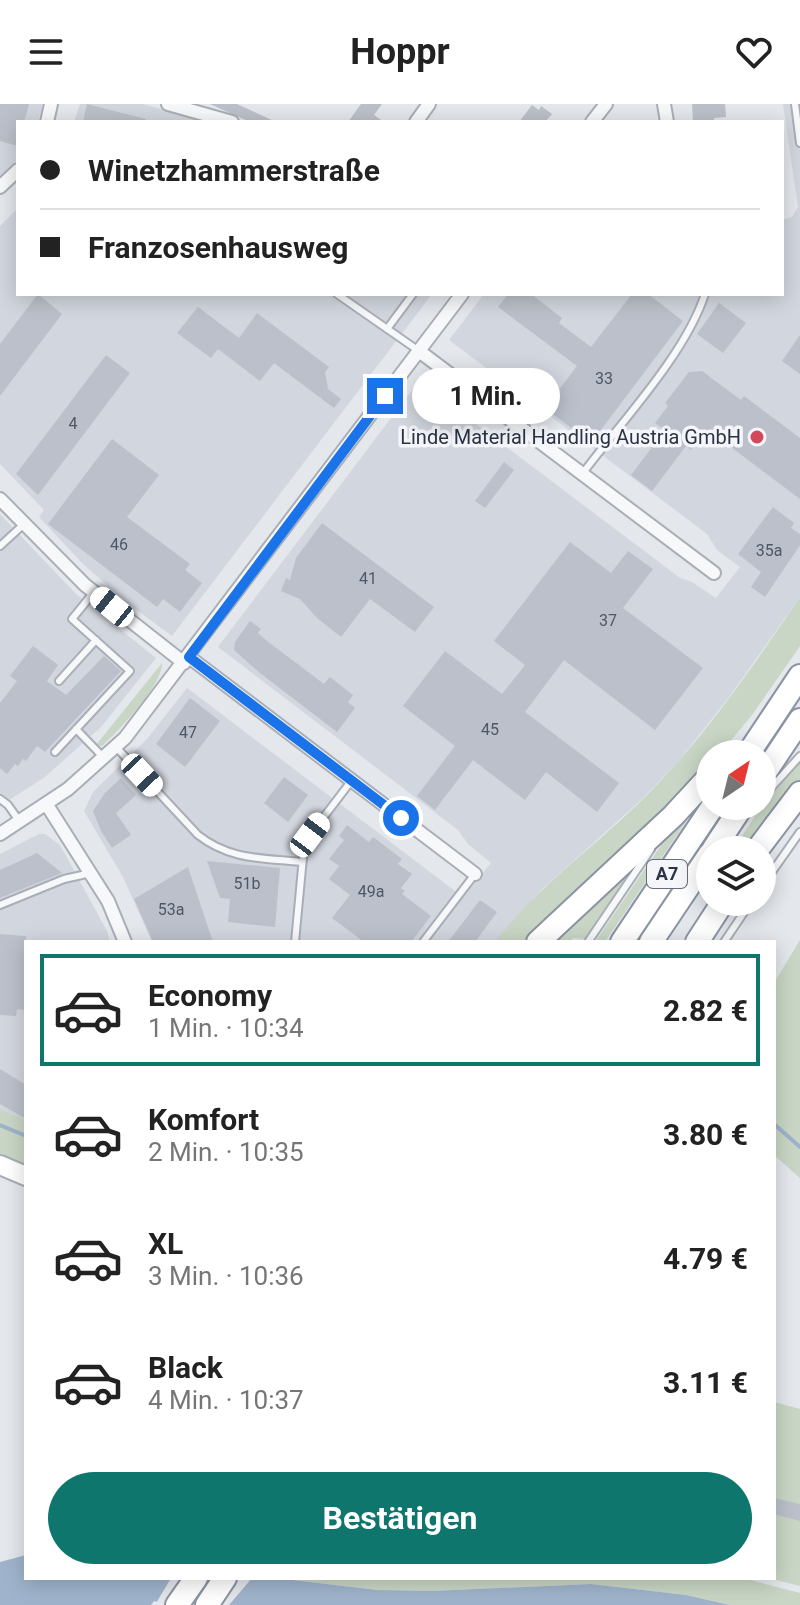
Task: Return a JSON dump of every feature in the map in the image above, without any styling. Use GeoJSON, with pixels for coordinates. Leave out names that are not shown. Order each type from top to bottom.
{"type":"FeatureCollection","features":[{"type":"Feature","properties":{"kind":"highway"},"geometry":{"type":"LineString","coordinates":[[757,740],[800,676]]}},
{"type":"Feature","properties":{"kind":"highway"},"geometry":{"type":"LineString","coordinates":[[745,740],[774,715]]}},
{"type":"Feature","properties":{"kind":"highway"},"geometry":{"type":"LineString","coordinates":[[776,756],[800,720]]}},
{"type":"Feature","properties":{"kind":"highway"},"geometry":{"type":"LineString","coordinates":[[540,940],[696,791]]}},
{"type":"Feature","properties":{"kind":"highway"},"geometry":{"type":"LineString","coordinates":[[768,836],[800,793]]}},
{"type":"Feature","properties":{"kind":"highway","name":"A7"},"geometry":{"type":"LineString","coordinates":[[623,940],[704,820]]}},
{"type":"Feature","properties":{"kind":"highway","name":"A7"},"geometry":{"type":"LineString","coordinates":[[652,940],[696,874]]}},
{"type":"Feature","properties":{"kind":"highway"},"geometry":{"type":"LineString","coordinates":[[698,940],[714,916]]}},
{"type":"Feature","properties":{"kind":"highway"},"geometry":{"type":"LineString","coordinates":[[176,1605],[182,1580]]}},
{"type":"Feature","properties":{"kind":"highway"},"geometry":{"type":"LineString","coordinates":[[176,1605],[195,1580]]}},
{"type":"Feature","properties":{"kind":"street"},"geometry":{"type":"LineString","coordinates":[[168,104],[225,120]]}},
{"type":"Feature","properties":{"kind":"street"},"geometry":{"type":"LineString","coordinates":[[594,120],[606,104]]}},
{"type":"Feature","properties":{"kind":"street"},"geometry":{"type":"LineString","coordinates":[[0,187],[16,172]]}},
{"type":"Feature","properties":{"kind":"street"},"geometry":{"type":"LineString","coordinates":[[0,834],[47,805],[116,747],[186,660],[460,296]]}},
{"type":"Feature","properties":{"kind":"street"},"geometry":{"type":"LineString","coordinates":[[419,351],[714,573]]}},
{"type":"Feature","properties":{"kind":"street"},"geometry":{"type":"LineString","coordinates":[[0,499],[94,592],[475,874]]}},
{"type":"Feature","properties":{"kind":"street"},"geometry":{"type":"LineString","coordinates":[[47,805],[92,873],[124,940]]}},
{"type":"Feature","properties":{"kind":"street"},"geometry":{"type":"LineString","coordinates":[[0,1165],[24,1175]]}},
{"type":"Feature","properties":{"kind":"lane"},"geometry":{"type":"LineString","coordinates":[[795,104],[800,143]]}},
{"type":"Feature","properties":{"kind":"lane"},"geometry":{"type":"LineString","coordinates":[[340,296],[419,351]]}},
{"type":"Feature","properties":{"kind":"lane"},"geometry":{"type":"LineString","coordinates":[[387,329],[412,296]]}},
{"type":"Feature","properties":{"kind":"lane"},"geometry":{"type":"LineString","coordinates":[[583,473],[676,351],[696,318],[704,296]]}},
{"type":"Feature","properties":{"kind":"lane"},"geometry":{"type":"LineString","coordinates":[[0,546],[24,524]]}},
{"type":"Feature","properties":{"kind":"lane"},"geometry":{"type":"LineString","coordinates":[[55,752],[130,671],[72,619],[94,592]]}},
{"type":"Feature","properties":{"kind":"lane"},"geometry":{"type":"LineString","coordinates":[[59,681],[96,640]]}},
{"type":"Feature","properties":{"kind":"lane"},"geometry":{"type":"LineString","coordinates":[[76,729],[104,759]]}},
{"type":"Feature","properties":{"kind":"lane"},"geometry":{"type":"LineString","coordinates":[[116,747],[211,845],[238,855],[301,862]]}},
{"type":"Feature","properties":{"kind":"lane"},"geometry":{"type":"LineString","coordinates":[[776,783],[800,756]]}},
{"type":"Feature","properties":{"kind":"lane"},"geometry":{"type":"LineString","coordinates":[[295,940],[304,847],[352,780]]}},
{"type":"Feature","properties":{"kind":"lane"},"geometry":{"type":"LineString","coordinates":[[0,799],[20,822]]}},
{"type":"Feature","properties":{"kind":"lane"},"geometry":{"type":"LineString","coordinates":[[589,940],[673,816]]}},
{"type":"Feature","properties":{"kind":"lane"},"geometry":{"type":"LineString","coordinates":[[776,866],[800,832]]}},
{"type":"Feature","properties":{"kind":"lane"},"geometry":{"type":"LineString","coordinates":[[0,905],[64,879],[92,873]]}},
{"type":"Feature","properties":{"kind":"lane"},"geometry":{"type":"LineString","coordinates":[[425,940],[475,874]]}},
{"type":"Feature","properties":{"kind":"lane"},"geometry":{"type":"LineString","coordinates":[[725,940],[742,916]]}},
{"type":"Feature","properties":{"kind":"shaded area"},"geometry":{"type":"Polygon","coordinates":[[[0,104],[42,104],[39,120],[16,120],[16,161],[0,177],[0,104]]]}},
{"type":"Feature","properties":{"kind":"shaded area"},"geometry":{"type":"Polygon","coordinates":[[[80,104],[143,104],[200,120],[75,120],[80,104]]]}},
{"type":"Feature","properties":{"kind":"shaded area"},"geometry":{"type":"Polygon","coordinates":[[[783,104],[800,104],[800,597],[729,697],[677,763],[641,800],[540,891],[497,940],[151,940],[123,877],[84,811],[93,792],[147,739],[187,688],[463,897],[491,863],[468,844],[458,830],[218,647],[419,381],[680,578],[716,598],[740,567],[717,550],[707,534],[449,340],[482,296],[784,296],[784,219],[792,217],[798,207],[783,104]]]}},
{"type":"Feature","properties":{"kind":"shaded area"},"geometry":{"type":"Polygon","coordinates":[[[16,210],[16,296],[430,296],[172,636],[126,602],[83,564],[39,517],[44,510],[0,464],[0,226],[16,210]]]}},
{"type":"Feature","properties":{"kind":"shaded area"},"geometry":{"type":"Polygon","coordinates":[[[0,514],[76,594],[156,658],[101,727],[45,777],[0,806],[0,514]]]}},
{"type":"Feature","properties":{"kind":"shaded area"},"geometry":{"type":"Polygon","coordinates":[[[39,834],[45,834],[60,845],[109,940],[24,940],[24,1119],[0,1109],[0,854],[39,834]]]}},
{"type":"Feature","properties":{"kind":"green space"},"geometry":{"type":"Polygon","coordinates":[[[800,597],[800,646],[752,715],[731,740],[696,740],[800,597]]]}},
{"type":"Feature","properties":{"kind":"green space"},"geometry":{"type":"Polygon","coordinates":[[[162,663],[155,684],[138,708],[102,746],[96,745],[162,663]]]}},
{"type":"Feature","properties":{"kind":"green space"},"geometry":{"type":"Polygon","coordinates":[[[696,740],[696,781],[683,795],[529,940],[497,940],[528,904],[641,801],[696,740]]]}},
{"type":"Feature","properties":{"kind":"green space"},"geometry":{"type":"Polygon","coordinates":[[[800,762],[800,785],[776,817],[776,790],[800,762]]]}},
{"type":"Feature","properties":{"kind":"green space"},"geometry":{"type":"Polygon","coordinates":[[[696,802],[696,807],[606,940],[596,940],[679,819],[696,802]]]}},
{"type":"Feature","properties":{"kind":"green space"},"geometry":{"type":"Polygon","coordinates":[[[752,820],[774,820],[762,836],[742,836],[752,820]]]}},
{"type":"Feature","properties":{"kind":"green space"},"geometry":{"type":"Polygon","coordinates":[[[649,847],[585,939],[548,940],[649,847]]]}},
{"type":"Feature","properties":{"kind":"green space"},"geometry":{"type":"Polygon","coordinates":[[[800,940],[800,1178],[776,1157],[776,980],[800,940]]]}},
{"type":"Feature","properties":{"kind":"green space"},"geometry":{"type":"Polygon","coordinates":[[[0,1109],[24,1119],[24,1166],[0,1156],[0,1109]]]}},
{"type":"Feature","properties":{"kind":"green space"},"geometry":{"type":"Polygon","coordinates":[[[776,1403],[800,1409],[800,1586],[776,1580],[776,1403]]]}},
{"type":"Feature","properties":{"kind":"green space"},"geometry":{"type":"Polygon","coordinates":[[[293,1580],[750,1580],[800,1593],[800,1605],[730,1605],[686,1595],[591,1584],[432,1591],[377,1590],[293,1580]]]}},
{"type":"Feature","properties":{"kind":"water"},"geometry":{"type":"Polygon","coordinates":[[[24,1556],[24,1580],[293,1580],[377,1590],[432,1591],[591,1584],[686,1595],[730,1605],[169,1605],[154,1601],[151,1605],[0,1605],[0,1562],[24,1556]]]}},
{"type":"Feature","properties":{"kind":"pier"},"geometry":{"type":"Polygon","coordinates":[[[170,1580],[250,1580],[229,1605],[155,1605],[170,1580]]]}},
{"type":"Feature","properties":{"kind":"building"},"geometry":{"type":"Polygon","coordinates":[[[0,104],[29,104],[25,120],[16,120],[16,145],[0,141],[0,104]]]}},
{"type":"Feature","properties":{"kind":"building"},"geometry":{"type":"Polygon","coordinates":[[[87,104],[146,119],[146,120],[83,120],[87,104]]]}},
{"type":"Feature","properties":{"kind":"building"},"geometry":{"type":"Polygon","coordinates":[[[210,104],[237,104],[272,120],[246,120],[210,104]]]}},
{"type":"Feature","properties":{"kind":"building"},"geometry":{"type":"Polygon","coordinates":[[[361,104],[382,104],[374,115],[381,120],[349,120],[361,104]]]}},
{"type":"Feature","properties":{"kind":"building"},"geometry":{"type":"Polygon","coordinates":[[[692,104],[725,104],[726,117],[693,120],[692,104]]]}},
{"type":"Feature","properties":{"kind":"building"},"geometry":{"type":"Polygon","coordinates":[[[532,105],[539,110],[541,106],[552,114],[547,120],[521,120],[532,105]]]}},
{"type":"Feature","properties":{"kind":"building"},"geometry":{"type":"Polygon","coordinates":[[[36,296],[62,314],[0,396],[0,344],[36,296]]]}},
{"type":"Feature","properties":{"kind":"building"},"geometry":{"type":"Polygon","coordinates":[[[506,296],[534,296],[562,318],[559,323],[591,347],[630,296],[651,296],[683,321],[591,443],[545,408],[577,366],[498,307],[506,296]]]}},
{"type":"Feature","properties":{"kind":"building"},"geometry":{"type":"Polygon","coordinates":[[[719,303],[746,323],[723,353],[697,334],[719,303]]]}},
{"type":"Feature","properties":{"kind":"building"},"geometry":{"type":"Polygon","coordinates":[[[198,307],[239,338],[257,313],[329,367],[325,372],[328,389],[341,399],[334,408],[274,363],[260,381],[218,349],[211,358],[177,333],[198,307]]]}},
{"type":"Feature","properties":{"kind":"building"},"geometry":{"type":"Polygon","coordinates":[[[800,335],[800,374],[782,361],[800,335]]]}},
{"type":"Feature","properties":{"kind":"building"},"geometry":{"type":"Polygon","coordinates":[[[106,355],[130,373],[38,495],[16,474],[106,355]]]}},
{"type":"Feature","properties":{"kind":"building","name":"Linde Material Handling Austria GmbH"},"geometry":{"type":"Polygon","coordinates":[[[702,371],[741,400],[744,396],[800,438],[800,499],[715,435],[712,439],[703,433],[691,450],[686,446],[652,491],[631,475],[665,430],[655,423],[668,406],[665,403],[689,372],[702,371]]]}},
{"type":"Feature","properties":{"kind":"building"},"geometry":{"type":"Polygon","coordinates":[[[112,439],[159,475],[127,517],[190,564],[185,570],[202,583],[180,612],[163,599],[157,607],[48,524],[112,439]]]}},
{"type":"Feature","properties":{"kind":"building"},"geometry":{"type":"Polygon","coordinates":[[[504,462],[514,470],[485,508],[475,501],[504,462]]]}},
{"type":"Feature","properties":{"kind":"building"},"geometry":{"type":"Polygon","coordinates":[[[773,507],[794,523],[791,528],[800,534],[800,545],[765,597],[751,587],[761,572],[738,554],[773,507]]]}},
{"type":"Feature","properties":{"kind":"building"},"geometry":{"type":"Polygon","coordinates":[[[322,523],[434,607],[415,632],[370,599],[341,637],[300,599],[281,591],[286,578],[290,580],[296,558],[322,523]]]}},
{"type":"Feature","properties":{"kind":"building"},"geometry":{"type":"Polygon","coordinates":[[[570,542],[611,573],[628,551],[653,569],[623,608],[703,668],[655,730],[564,660],[525,712],[619,783],[597,812],[546,772],[525,800],[473,760],[435,810],[417,796],[455,746],[403,706],[445,651],[502,694],[525,665],[494,641],[570,542]]]}},
{"type":"Feature","properties":{"kind":"building"},"geometry":{"type":"Polygon","coordinates":[[[250,621],[261,629],[258,633],[267,641],[324,684],[330,677],[353,695],[348,702],[355,708],[337,732],[234,650],[235,642],[250,621]]]}},
{"type":"Feature","properties":{"kind":"building"},"geometry":{"type":"Polygon","coordinates":[[[33,646],[58,665],[47,681],[66,695],[104,656],[121,671],[45,752],[37,746],[26,761],[23,759],[18,766],[15,764],[7,774],[0,768],[0,703],[17,681],[10,676],[33,646]]]}},
{"type":"Feature","properties":{"kind":"building"},"geometry":{"type":"Polygon","coordinates":[[[190,698],[220,721],[185,767],[156,744],[190,698]]]}},
{"type":"Feature","properties":{"kind":"building"},"geometry":{"type":"Polygon","coordinates":[[[284,777],[308,795],[288,822],[264,803],[284,777]]]}},
{"type":"Feature","properties":{"kind":"building"},"geometry":{"type":"Polygon","coordinates":[[[121,778],[136,795],[116,813],[131,835],[112,848],[93,811],[105,793],[121,778]]]}},
{"type":"Feature","properties":{"kind":"building"},"geometry":{"type":"Polygon","coordinates":[[[347,825],[369,842],[373,837],[402,859],[398,864],[412,874],[401,888],[405,891],[402,894],[431,916],[413,940],[361,940],[332,918],[350,895],[329,879],[339,866],[329,859],[344,840],[339,836],[347,825]]]}},
{"type":"Feature","properties":{"kind":"building"},"geometry":{"type":"Polygon","coordinates":[[[37,853],[62,873],[0,898],[0,870],[37,853]]]}},
{"type":"Feature","properties":{"kind":"building"},"geometry":{"type":"Polygon","coordinates":[[[207,861],[280,868],[275,927],[228,922],[230,899],[220,898],[207,861]]]}},
{"type":"Feature","properties":{"kind":"building"},"geometry":{"type":"Polygon","coordinates":[[[188,867],[212,940],[152,940],[134,899],[188,867]]]}},
{"type":"Feature","properties":{"kind":"building"},"geometry":{"type":"Polygon","coordinates":[[[480,900],[497,912],[476,940],[450,940],[480,900]]]}},
{"type":"Feature","properties":{"kind":"building"},"geometry":{"type":"Polygon","coordinates":[[[0,934],[26,936],[24,1010],[17,1009],[16,1016],[0,1015],[0,934]]]}},
{"type":"Feature","properties":{"kind":"building"},"geometry":{"type":"Polygon","coordinates":[[[0,1069],[24,1084],[24,1118],[0,1104],[0,1069]]]}},
{"type":"Feature","properties":{"kind":"building"},"geometry":{"type":"Polygon","coordinates":[[[776,1498],[800,1504],[800,1521],[776,1515],[776,1498]]]}},
{"type":"Feature","properties":{"kind":"waterway"},"geometry":{"type":"LineString","coordinates":[[0,1125],[24,1135]]}},
{"type":"Feature","properties":{"kind":"waterway"},"geometry":{"type":"LineString","coordinates":[[776,1126],[800,1147]]}},
{"type":"Feature","properties":{"kind":"place","name":"Linde Material Handling Austria GmbH"},"geometry":{"type":"Point","coordinates":[757,437]}},
{"type":"Feature","properties":{"kind":"route"},"geometry":{"type":"LineString","coordinates":[[385,396],[189,657],[401,818]]}}]}
